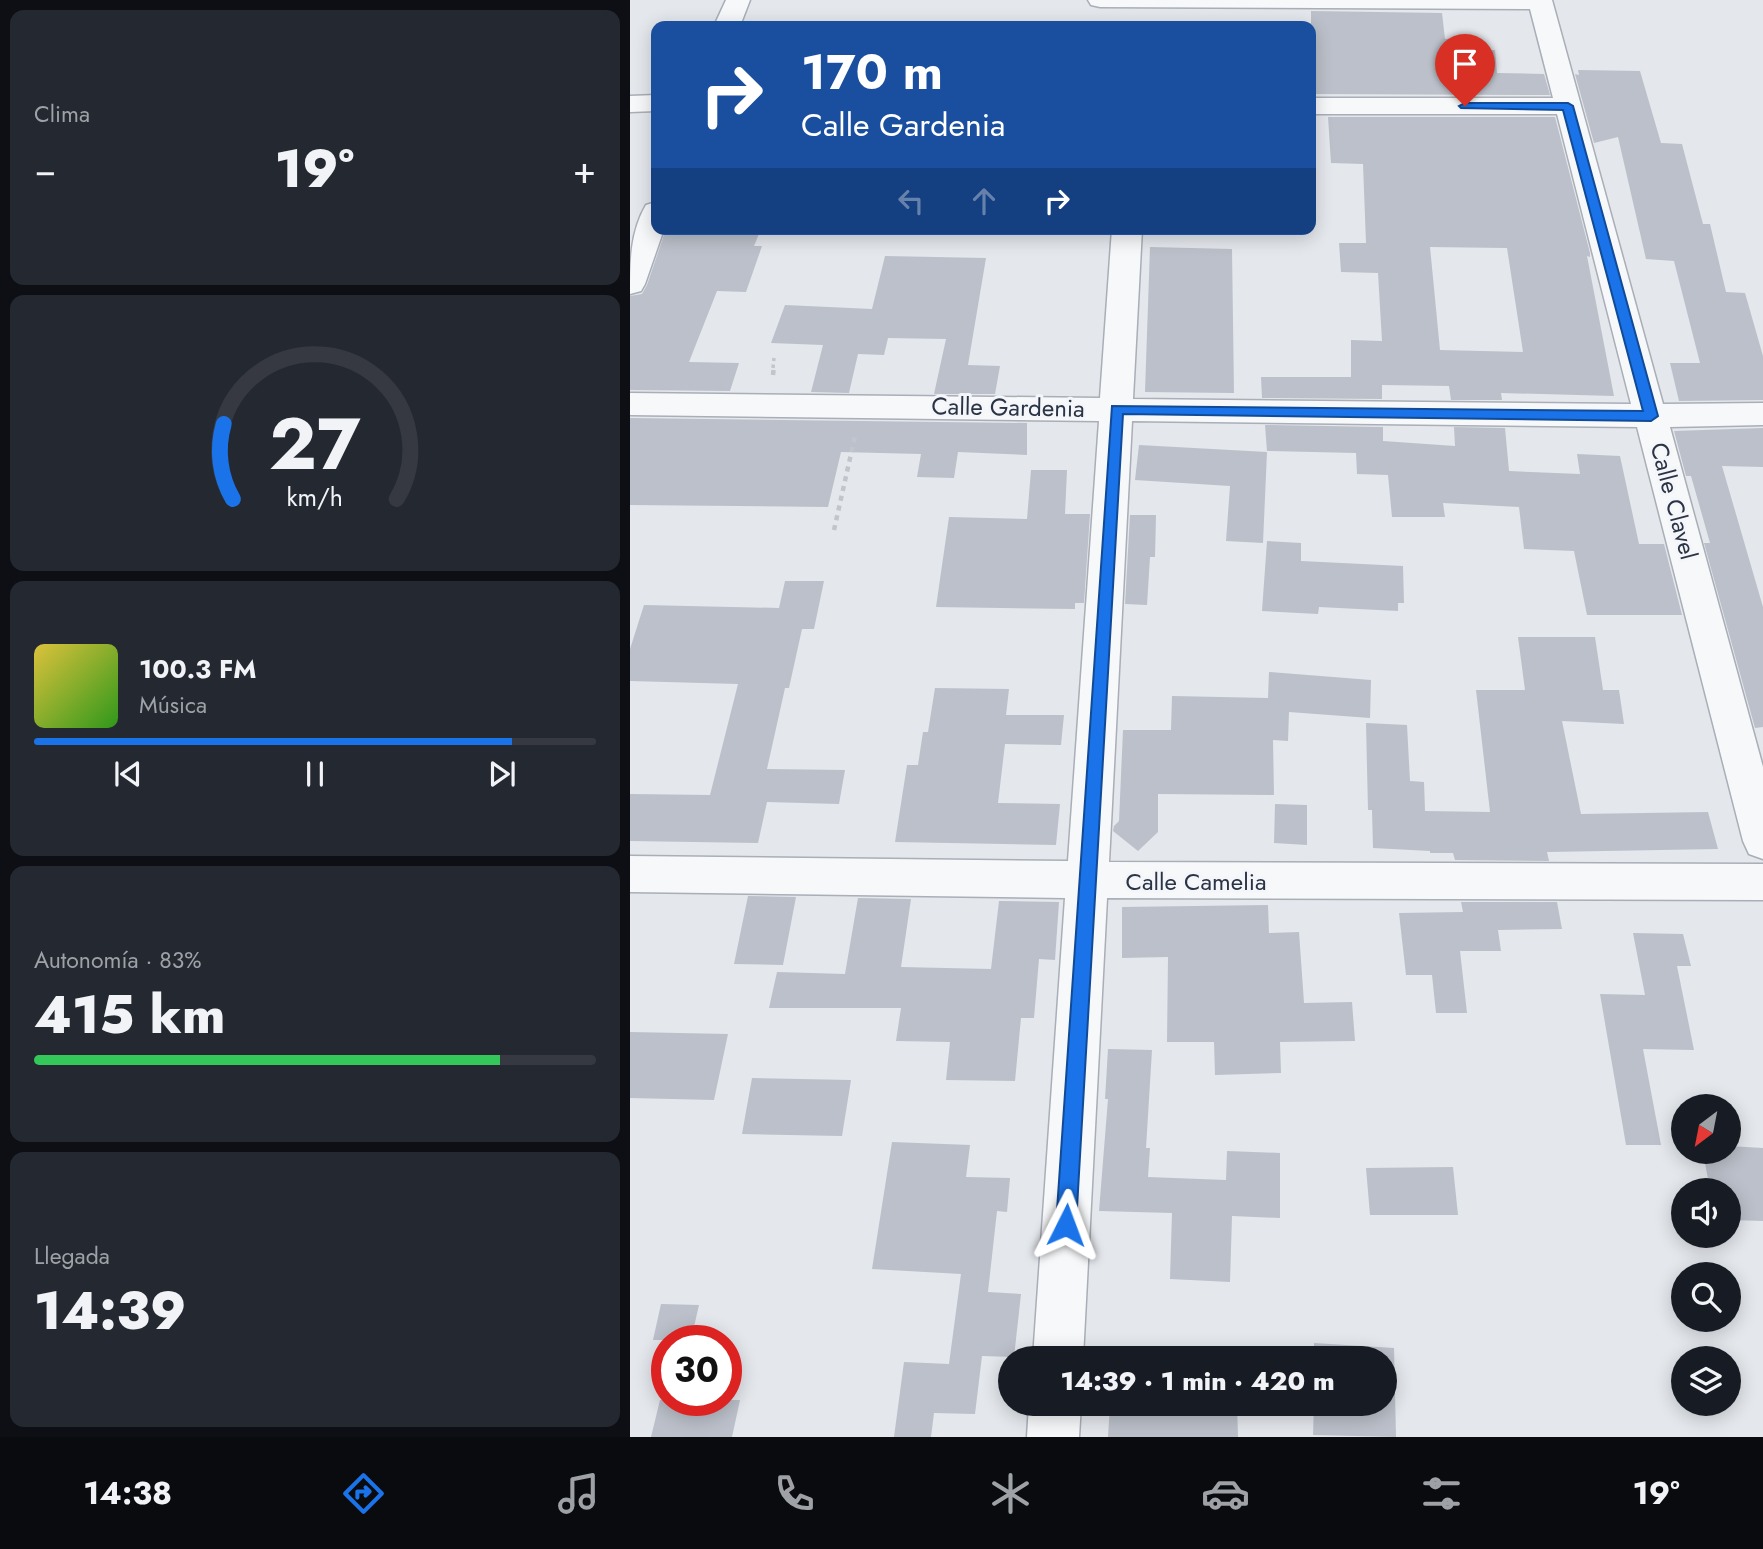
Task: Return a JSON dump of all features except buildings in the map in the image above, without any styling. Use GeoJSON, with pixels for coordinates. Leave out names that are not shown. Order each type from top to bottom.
{"type":"FeatureCollection","features":[{"type":"Feature","properties":{"kind":"street"},"geometry":{"type":"LineString","coordinates":[[729,21],[738,0]]}},
{"type":"Feature","properties":{"kind":"street"},"geometry":{"type":"LineString","coordinates":[[1100,0],[1540,1]]}},
{"type":"Feature","properties":{"kind":"street"},"geometry":{"type":"LineString","coordinates":[[1139,21],[1141,0]]}},
{"type":"Feature","properties":{"kind":"street","name":"Calle Clavel"},"geometry":{"type":"LineString","coordinates":[[1540,1],[1763,841]]}},
{"type":"Feature","properties":{"kind":"street"},"geometry":{"type":"LineString","coordinates":[[630,104],[651,103]]}},
{"type":"Feature","properties":{"kind":"street"},"geometry":{"type":"LineString","coordinates":[[1316,106],[1568,106]]}},
{"type":"Feature","properties":{"kind":"street"},"geometry":{"type":"LineString","coordinates":[[630,284],[651,225]]}},
{"type":"Feature","properties":{"kind":"street"},"geometry":{"type":"LineString","coordinates":[[1059,1346],[1127,235]]}},
{"type":"Feature","properties":{"kind":"street","name":"Calle Gardenia"},"geometry":{"type":"LineString","coordinates":[[630,404],[1651,416],[1763,414]]}},
{"type":"Feature","properties":{"kind":"street","name":"Calle Camelia"},"geometry":{"type":"LineString","coordinates":[[630,874],[1086,880],[1763,882]]}},
{"type":"Feature","properties":{"kind":"street"},"geometry":{"type":"LineString","coordinates":[[1053,1437],[1054,1416]]}},
{"type":"Feature","properties":{"kind":"path"},"geometry":{"type":"LineString","coordinates":[[834,530],[861,405]]}},
{"type":"Feature","properties":{"kind":"route"},"geometry":{"type":"LineString","coordinates":[[1066,1225],[1116,409],[1651,416],[1568,106],[1465,106]]}}]}
